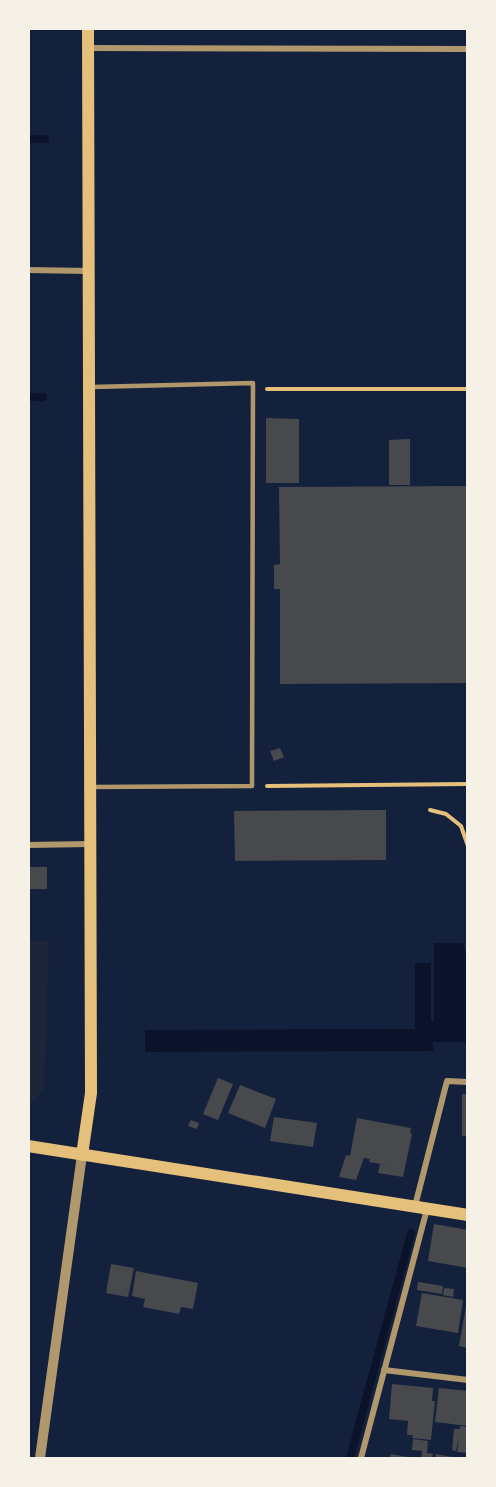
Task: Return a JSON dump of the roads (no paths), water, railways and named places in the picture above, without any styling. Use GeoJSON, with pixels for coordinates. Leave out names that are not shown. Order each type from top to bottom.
{"type":"FeatureCollection","features":[{"type":"Feature","properties":{"kind":"main road"},"geometry":{"type":"LineString","coordinates":[[82,1155],[91,1093],[88,28]]}},
{"type":"Feature","properties":{"kind":"main road"},"geometry":{"type":"LineString","coordinates":[[28,1146],[468,1215]]}},
{"type":"Feature","properties":{"kind":"street"},"geometry":{"type":"LineString","coordinates":[[88,48],[468,50]]}},
{"type":"Feature","properties":{"kind":"street"},"geometry":{"type":"LineString","coordinates":[[28,270],[89,271]]}},
{"type":"Feature","properties":{"kind":"street"},"geometry":{"type":"LineString","coordinates":[[28,845],[90,844]]}},
{"type":"Feature","properties":{"kind":"street"},"geometry":{"type":"LineString","coordinates":[[361,1458],[384,1370],[447,1082],[468,1082]]}},
{"type":"Feature","properties":{"kind":"street"},"geometry":{"type":"LineString","coordinates":[[40,1458],[82,1155]]}},
{"type":"Feature","properties":{"kind":"street"},"geometry":{"type":"LineString","coordinates":[[384,1370],[468,1380]]}},
{"type":"Feature","properties":{"kind":"lane"},"geometry":{"type":"LineString","coordinates":[[89,387],[253,383],[252,786],[90,787]]}},
{"type":"Feature","properties":{"kind":"waterway"},"geometry":{"type":"LineString","coordinates":[[28,139],[45,139]]}},
{"type":"Feature","properties":{"kind":"waterway"},"geometry":{"type":"LineString","coordinates":[[28,397],[43,397]]}},
{"type":"Feature","properties":{"kind":"waterway"},"geometry":{"type":"LineString","coordinates":[[350,1458],[411,1233]]}}]}
